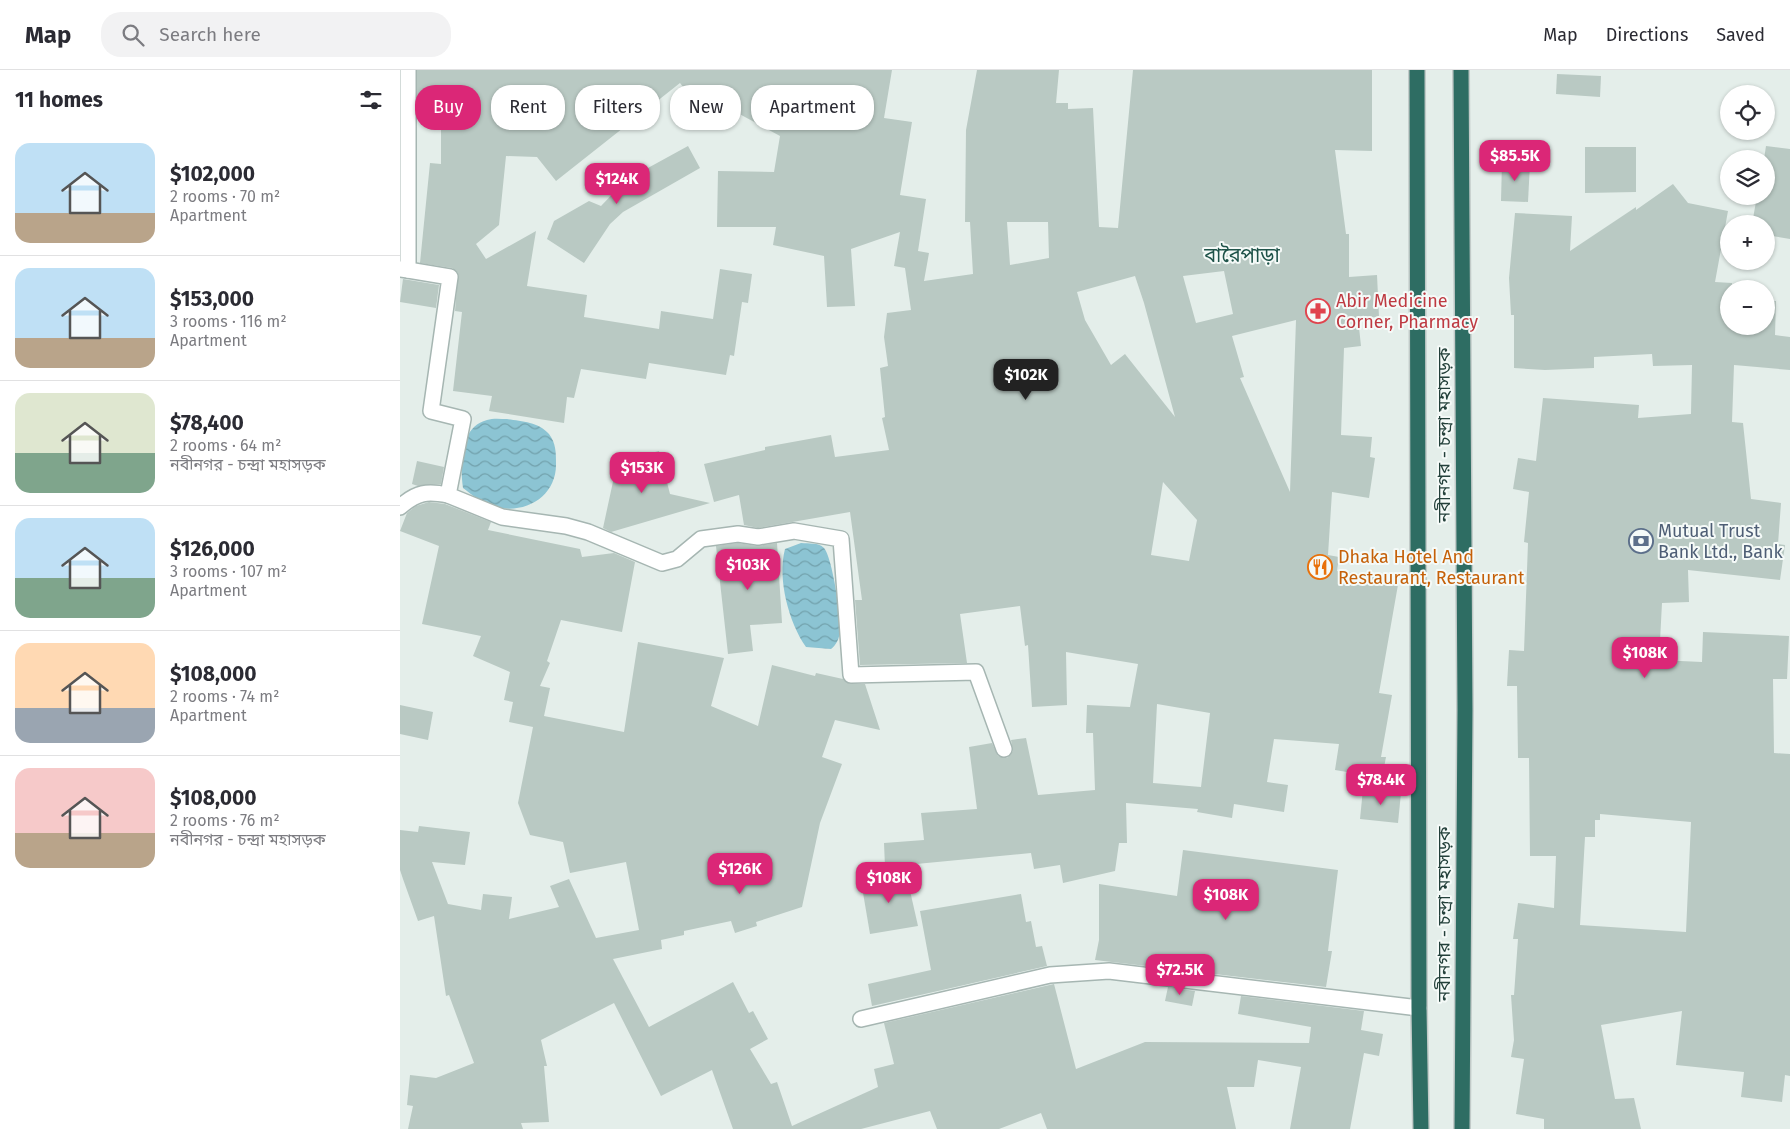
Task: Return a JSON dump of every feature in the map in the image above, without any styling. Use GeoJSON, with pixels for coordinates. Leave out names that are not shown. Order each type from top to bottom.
{"type":"FeatureCollection","features":[{"type":"Feature","properties":{"kind":"highway","name":"নবীনগর - চন্দ্রা মহাসড়ক"},"geometry":{"type":"LineString","coordinates":[[1417,70],[1418,1008],[1421,1129]]}},
{"type":"Feature","properties":{"kind":"highway","name":"নবীনগর - চন্দ্রা মহাসড়ক"},"geometry":{"type":"LineString","coordinates":[[1461,70],[1465,700],[1462,1129]]}},
{"type":"Feature","properties":{"kind":"street"},"geometry":{"type":"LineString","coordinates":[[408,70],[404,270],[450,277],[431,411],[463,419],[448,495]]}},
{"type":"Feature","properties":{"kind":"street"},"geometry":{"type":"LineString","coordinates":[[400,508],[410,499],[428,492],[448,495],[502,517],[566,526],[588,532],[662,563],[677,559],[701,539],[738,534],[758,537],[794,532],[841,538],[851,675],[976,672],[1004,749]]}},
{"type":"Feature","properties":{"kind":"street"},"geometry":{"type":"LineString","coordinates":[[862,1019],[1050,975],[1109,971],[1418,1008]]}},
{"type":"Feature","properties":{"kind":"water"},"geometry":{"type":"Polygon","coordinates":[[[507,419],[530,423],[545,430],[553,441],[556,452],[555,475],[545,494],[527,506],[516,508],[492,506],[484,502],[463,488],[462,479],[463,448],[471,430],[487,420],[507,419]]]}},
{"type":"Feature","properties":{"kind":"water"},"geometry":{"type":"Polygon","coordinates":[[[801,543],[822,546],[827,553],[830,563],[836,588],[840,625],[838,639],[831,649],[806,647],[794,626],[786,600],[783,574],[785,549],[801,543]]]}},
{"type":"Feature","properties":{"kind":"building"},"geometry":{"type":"Polygon","coordinates":[[[417,70],[892,70],[884,118],[912,122],[900,195],[926,199],[918,251],[929,253],[924,281],[973,274],[970,222],[965,222],[966,130],[977,70],[1059,70],[1056,103],[1068,103],[1068,109],[1093,108],[1099,227],[1118,228],[1133,70],[1372,70],[1372,151],[1335,150],[1346,234],[1349,234],[1349,277],[1377,275],[1379,317],[1358,318],[1361,346],[1344,348],[1341,435],[1372,437],[1370,457],[1375,458],[1369,498],[1332,492],[1328,555],[1339,557],[1337,571],[1399,579],[1379,693],[1392,695],[1381,757],[1386,757],[1382,778],[1335,770],[1339,744],[1274,739],[1267,782],[1288,785],[1284,812],[1234,804],[1232,818],[1197,812],[1198,809],[1126,803],[1127,843],[1119,843],[1115,871],[1063,883],[1060,865],[1034,869],[1031,853],[885,867],[884,843],[924,840],[921,813],[977,809],[969,747],[992,743],[998,756],[1007,758],[1013,751],[1011,740],[1026,738],[1038,795],[1095,790],[1093,733],[1086,733],[1087,705],[1130,707],[1138,664],[1066,652],[1067,705],[1032,707],[1028,645],[1025,646],[1020,606],[960,614],[967,663],[860,665],[855,600],[862,600],[850,512],[758,528],[744,525],[739,495],[714,502],[704,464],[765,450],[765,447],[831,435],[835,457],[889,450],[882,418],[885,417],[880,368],[888,366],[884,337],[887,313],[911,310],[905,268],[894,266],[900,232],[851,249],[855,306],[827,307],[824,256],[773,245],[776,227],[717,227],[718,171],[774,172],[780,136],[769,130],[874,130],[874,85],[751,85],[751,120],[741,115],[741,85],[682,85],[680,83],[670,85],[670,91],[660,99],[660,85],[575,85],[575,130],[621,130],[556,181],[537,157],[506,156],[499,225],[476,244],[486,259],[536,231],[527,286],[587,295],[584,317],[659,329],[661,311],[713,319],[720,269],[752,274],[748,303],[742,302],[734,356],[730,355],[726,375],[649,363],[646,379],[581,369],[574,398],[567,397],[564,423],[489,411],[492,396],[453,391],[462,312],[455,311],[458,273],[452,268],[420,263],[430,163],[441,164],[441,130],[481,130],[481,85],[417,85],[417,70]],[[1007,222],[1010,265],[1049,258],[1048,222],[1007,222]],[[1224,271],[1183,276],[1196,323],[1233,314],[1224,271]],[[1135,276],[1077,292],[1085,320],[1111,365],[1125,354],[1175,417],[1135,276]],[[1296,320],[1232,336],[1244,377],[1240,378],[1290,492],[1296,320]],[[1163,482],[1151,555],[1189,561],[1197,520],[1163,482]],[[1157,704],[1153,783],[1201,787],[1210,713],[1157,704]]]}},
{"type":"Feature","properties":{"kind":"building"},"geometry":{"type":"Polygon","coordinates":[[[1557,74],[1601,76],[1600,97],[1556,94],[1557,74]]]}},
{"type":"Feature","properties":{"kind":"building"},"geometry":{"type":"Polygon","coordinates":[[[688,146],[700,168],[623,212],[610,224],[584,263],[547,239],[554,221],[589,201],[601,206],[626,180],[688,146]]]}},
{"type":"Feature","properties":{"kind":"building"},"geometry":{"type":"Polygon","coordinates":[[[1766,146],[1790,149],[1790,239],[1775,236],[1775,215],[1754,215],[1755,205],[1775,205],[1775,150],[1765,150],[1766,146]]]}},
{"type":"Feature","properties":{"kind":"building"},"geometry":{"type":"Polygon","coordinates":[[[1585,147],[1636,147],[1636,192],[1585,193],[1585,147]]]}},
{"type":"Feature","properties":{"kind":"building"},"geometry":{"type":"Polygon","coordinates":[[[1502,162],[1530,163],[1528,202],[1501,201],[1502,162]]]}},
{"type":"Feature","properties":{"kind":"building"},"geometry":{"type":"Polygon","coordinates":[[[1673,184],[1688,203],[1728,211],[1727,215],[1720,215],[1720,255],[1715,282],[1720,282],[1720,335],[1775,335],[1790,337],[1790,370],[1734,365],[1732,422],[1743,423],[1751,499],[1781,503],[1778,544],[1785,545],[1780,580],[1688,570],[1689,602],[1662,603],[1659,660],[1702,662],[1703,632],[1789,636],[1787,679],[1773,679],[1774,753],[1790,754],[1790,1076],[1785,1075],[1782,1102],[1741,1097],[1744,1072],[1676,1065],[1682,1011],[1601,1025],[1615,1099],[1634,1098],[1641,1129],[1544,1129],[1544,1119],[1516,1114],[1524,1059],[1511,1057],[1514,1040],[1511,995],[1514,995],[1518,939],[1513,939],[1518,903],[1554,908],[1556,856],[1530,856],[1529,758],[1518,758],[1517,686],[1507,686],[1509,650],[1524,651],[1528,543],[1524,542],[1529,492],[1513,489],[1518,458],[1536,461],[1543,398],[1639,405],[1638,418],[1691,414],[1692,365],[1653,366],[1652,354],[1594,357],[1594,368],[1545,370],[1514,368],[1514,315],[1511,315],[1509,278],[1515,213],[1572,216],[1570,251],[1636,207],[1636,210],[1673,184]],[[1600,814],[1600,820],[1595,820],[1595,837],[1585,837],[1580,925],[1686,932],[1691,822],[1600,814]]]}},
{"type":"Feature","properties":{"kind":"building"},"geometry":{"type":"Polygon","coordinates":[[[403,279],[439,285],[436,308],[400,302],[403,279]]]}},
{"type":"Feature","properties":{"kind":"building"},"geometry":{"type":"Polygon","coordinates":[[[1775,301],[1776,301],[1775,335],[1775,301]]]}},
{"type":"Feature","properties":{"kind":"building"},"geometry":{"type":"Polygon","coordinates":[[[659,451],[670,494],[710,503],[611,532],[603,528],[614,477],[611,463],[659,451]]]}},
{"type":"Feature","properties":{"kind":"building"},"geometry":{"type":"Polygon","coordinates":[[[417,461],[444,467],[441,484],[418,486],[412,484],[417,461]]]}},
{"type":"Feature","properties":{"kind":"building"},"geometry":{"type":"Polygon","coordinates":[[[429,502],[445,504],[491,522],[488,530],[580,549],[582,557],[614,553],[635,562],[622,632],[561,620],[547,661],[550,663],[540,686],[550,688],[544,716],[624,732],[638,642],[724,658],[711,706],[758,726],[772,665],[815,676],[816,673],[843,679],[851,684],[865,684],[880,730],[835,720],[822,757],[842,764],[820,823],[802,907],[756,922],[757,926],[735,933],[731,921],[684,931],[684,935],[661,940],[662,949],[613,959],[649,1027],[733,982],[749,1013],[753,1011],[768,1039],[750,1049],[771,1084],[777,1082],[792,1126],[878,1087],[874,1069],[894,1064],[884,1023],[1054,984],[1076,1069],[1145,1042],[1309,1043],[1311,1027],[1238,1014],[1241,996],[1364,1011],[1361,1030],[1383,1034],[1379,1056],[1364,1053],[1350,1129],[1290,1129],[1301,1067],[1258,1060],[1254,1087],[1227,1087],[1236,1129],[1047,1129],[1041,1113],[999,1129],[937,1129],[930,1111],[861,1129],[733,1129],[712,1070],[661,1096],[614,1003],[541,1040],[547,1066],[544,1066],[549,1122],[521,1123],[523,1129],[408,1129],[413,1106],[407,1105],[410,1075],[436,1078],[474,1063],[449,995],[446,996],[434,916],[418,921],[400,870],[400,830],[418,832],[419,826],[470,832],[465,865],[432,862],[448,904],[481,910],[483,894],[512,897],[509,919],[559,907],[550,886],[569,879],[596,938],[639,930],[626,862],[570,873],[563,842],[530,835],[518,803],[533,727],[509,722],[513,702],[504,700],[510,672],[473,656],[481,636],[422,624],[439,546],[400,531],[407,513],[416,506],[429,502]]]}},
{"type":"Feature","properties":{"kind":"building"},"geometry":{"type":"Polygon","coordinates":[[[738,543],[757,546],[777,543],[782,623],[750,625],[753,651],[728,654],[716,546],[738,543]]]}},
{"type":"Feature","properties":{"kind":"building"},"geometry":{"type":"Polygon","coordinates":[[[400,705],[433,712],[428,740],[400,734],[400,705]]]}},
{"type":"Feature","properties":{"kind":"building"},"geometry":{"type":"Polygon","coordinates":[[[1363,789],[1401,793],[1398,823],[1360,819],[1363,789]]]}},
{"type":"Feature","properties":{"kind":"building"},"geometry":{"type":"Polygon","coordinates":[[[1183,850],[1338,870],[1328,951],[1332,951],[1326,987],[1095,960],[1099,940],[1099,884],[1177,896],[1183,850]]]}},
{"type":"Feature","properties":{"kind":"building"},"geometry":{"type":"Polygon","coordinates":[[[906,873],[918,926],[870,934],[861,881],[906,873]]]}},
{"type":"Feature","properties":{"kind":"building"},"geometry":{"type":"Polygon","coordinates":[[[1021,894],[1026,922],[1031,921],[1036,947],[1042,946],[1047,966],[872,1006],[868,984],[931,970],[920,911],[1021,894]]]}},
{"type":"Feature","properties":{"kind":"building"},"geometry":{"type":"Polygon","coordinates":[[[1168,987],[1195,991],[1192,1006],[1165,1001],[1168,987]]]}},
{"type":"Feature","properties":{"kind":"place","name":"Abir Medicine Corner, Pharmacy"},"geometry":{"type":"Point","coordinates":[1318,311]}},
{"type":"Feature","properties":{"kind":"place","name":"Mutual Trust Bank Ltd., Bank"},"geometry":{"type":"Point","coordinates":[1641,541]}},
{"type":"Feature","properties":{"kind":"place","name":"Dhaka Hotel And Restaurant, Restaurant"},"geometry":{"type":"Point","coordinates":[1320,567]}},
{"type":"Feature","properties":{"kind":"district","name":"বারৈপাড়া"},"geometry":{"type":"Point","coordinates":[1242,255]}}]}
